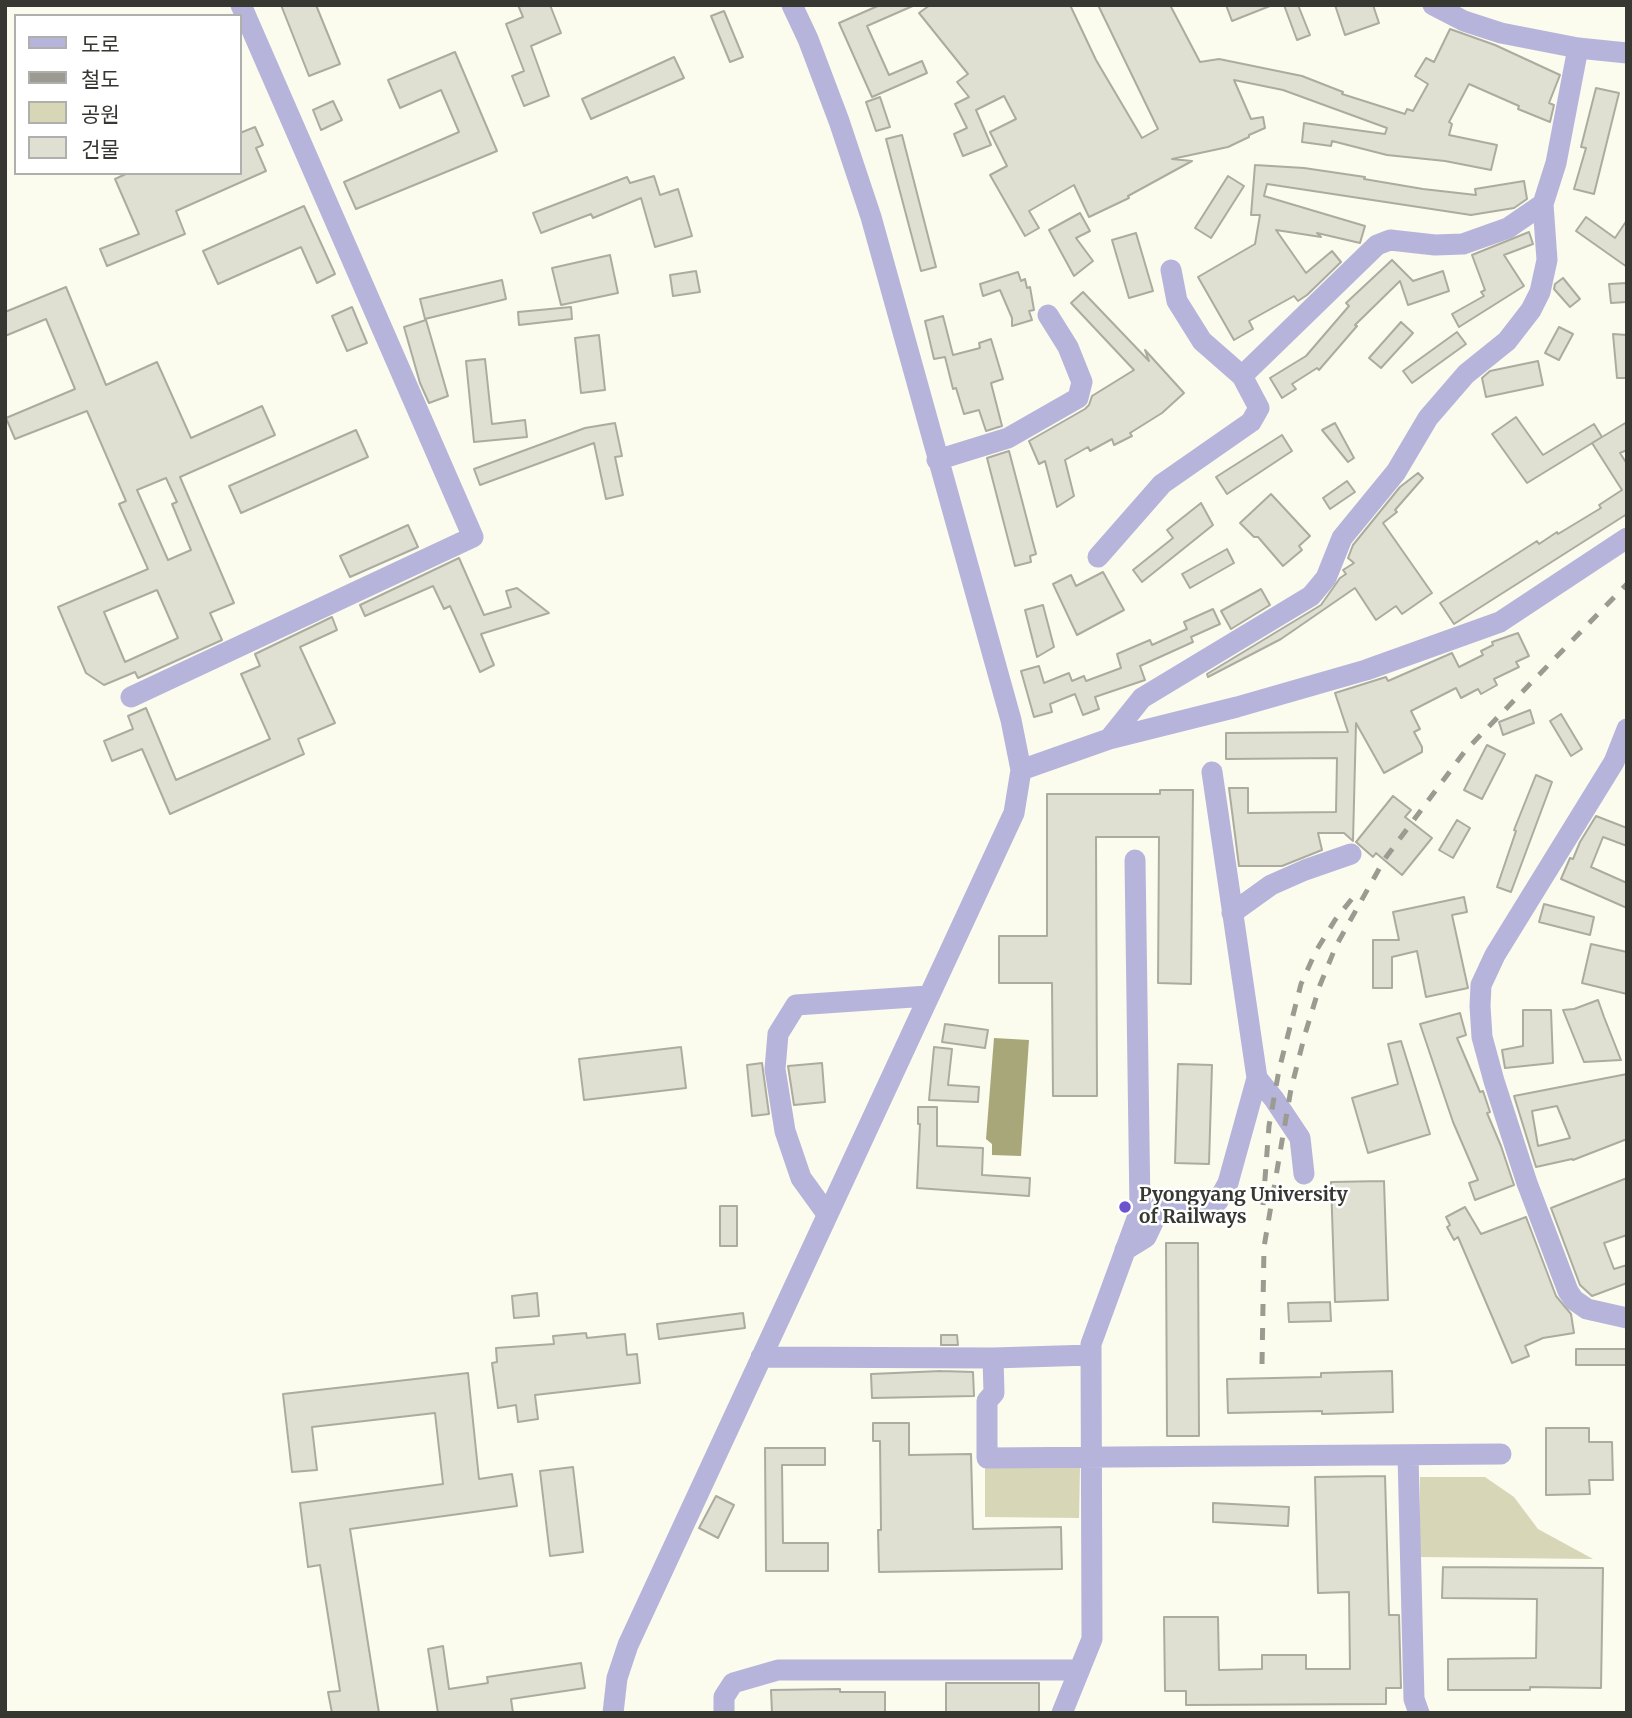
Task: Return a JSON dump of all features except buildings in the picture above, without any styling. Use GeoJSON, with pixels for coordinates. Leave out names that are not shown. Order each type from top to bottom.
{"type":"FeatureCollection","features":[{"type":"Feature","properties":{"kind":"street"},"geometry":{"type":"LineString","coordinates":[[131,697],[473,537],[241,5]]}},
{"type":"Feature","properties":{"kind":"street"},"geometry":{"type":"LineString","coordinates":[[612,1713],[617,1678],[628,1645],[1014,813],[1021,770],[1011,720],[871,216],[839,121],[792,5]]}},
{"type":"Feature","properties":{"kind":"street"},"geometry":{"type":"LineString","coordinates":[[1433,5],[1501,33],[1578,48],[1627,53]]}},
{"type":"Feature","properties":{"kind":"street"},"geometry":{"type":"LineString","coordinates":[[1109,739],[1142,698],[1311,596],[1326,578],[1342,538],[1396,472],[1428,418],[1466,374],[1507,341],[1531,310],[1540,292],[1546,260],[1543,204],[1556,163],[1578,48]]}},
{"type":"Feature","properties":{"kind":"street"},"geometry":{"type":"LineString","coordinates":[[1242,376],[1377,245],[1390,240],[1435,245],[1463,244],[1508,228],[1543,204]]}},
{"type":"Feature","properties":{"kind":"street"},"geometry":{"type":"LineString","coordinates":[[1098,557],[1161,484],[1251,422],[1259,408],[1242,376],[1202,341],[1177,301],[1171,270]]}},
{"type":"Feature","properties":{"kind":"street"},"geometry":{"type":"LineString","coordinates":[[937,460],[1008,438],[1078,398],[1082,382],[1068,347],[1048,315]]}},
{"type":"Feature","properties":{"kind":"street"},"geometry":{"type":"LineString","coordinates":[[1021,770],[1109,739],[1237,707],[1366,670],[1500,622],[1627,538]]}},
{"type":"Feature","properties":{"kind":"street"},"geometry":{"type":"LineString","coordinates":[[1627,729],[1615,762],[1495,956],[1481,985],[1480,1006],[1482,1037],[1494,1081],[1527,1183],[1568,1291],[1574,1300],[1587,1309],[1627,1318]]}},
{"type":"Feature","properties":{"kind":"street"},"geometry":{"type":"LineString","coordinates":[[1125,1250],[1146,1237],[1164,1199],[1218,1200],[1228,1183],[1256,1078],[1212,772]]}},
{"type":"Feature","properties":{"kind":"street"},"geometry":{"type":"LineString","coordinates":[[1232,913],[1271,885],[1351,854]]}},
{"type":"Feature","properties":{"kind":"street"},"geometry":{"type":"LineString","coordinates":[[1062,1713],[1092,1639],[1091,1344],[1140,1210],[1135,860]]}},
{"type":"Feature","properties":{"kind":"street"},"geometry":{"type":"LineString","coordinates":[[827,1214],[801,1178],[785,1131],[775,1069],[778,1034],[796,1005],[929,996]]}},
{"type":"Feature","properties":{"kind":"street"},"geometry":{"type":"LineString","coordinates":[[1256,1078],[1300,1138],[1304,1174]]}},
{"type":"Feature","properties":{"kind":"street"},"geometry":{"type":"LineString","coordinates":[[761,1357],[993,1359],[1091,1355]]}},
{"type":"Feature","properties":{"kind":"street"},"geometry":{"type":"LineString","coordinates":[[993,1359],[994,1393],[987,1401],[986,1458],[1501,1454]]}},
{"type":"Feature","properties":{"kind":"street"},"geometry":{"type":"LineString","coordinates":[[1408,1455],[1414,1699],[1419,1713]]}},
{"type":"Feature","properties":{"kind":"street"},"geometry":{"type":"LineString","coordinates":[[724,1713],[724,1697],[733,1683],[778,1670],[1079,1670]]}},
{"type":"Feature","properties":{"kind":"green space"},"geometry":{"type":"Polygon","coordinates":[[[985,1467],[1080,1468],[1079,1518],[985,1517],[985,1467]]]}},
{"type":"Feature","properties":{"kind":"green space"},"geometry":{"type":"Polygon","coordinates":[[[1420,1477],[1485,1477],[1514,1497],[1538,1529],[1593,1559],[1419,1557],[1420,1477]]]}},
{"type":"Feature","properties":{"kind":"shaded area"},"geometry":{"type":"Polygon","coordinates":[[[994,1038],[1029,1040],[1021,1156],[992,1155],[992,1144],[986,1139],[994,1038]]]}},
{"type":"Feature","properties":{"kind":"railway"},"geometry":{"type":"LineString","coordinates":[[1262,1364],[1264,1247],[1291,1089],[1320,985],[1336,946],[1384,860],[1465,751],[1627,584]]}},
{"type":"Feature","properties":{"kind":"railway"},"geometry":{"type":"LineString","coordinates":[[1263,1205],[1269,1126],[1279,1070],[1301,984],[1316,951],[1335,920],[1355,895]]}},
{"type":"Feature","properties":{"kind":"place","name":"Pyongyang University of Railways"},"geometry":{"type":"Point","coordinates":[1125,1207]}}]}
